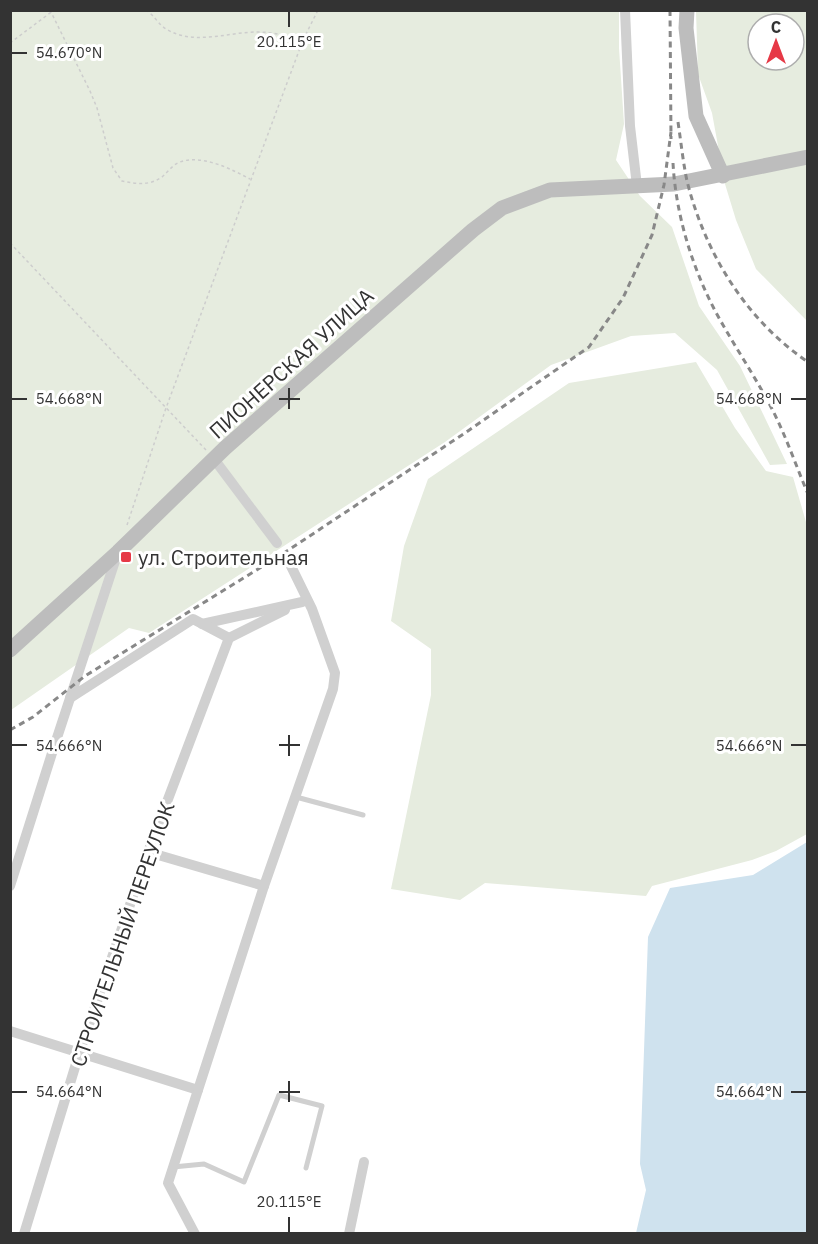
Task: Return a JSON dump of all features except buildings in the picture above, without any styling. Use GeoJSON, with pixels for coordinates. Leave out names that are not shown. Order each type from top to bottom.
{"type":"FeatureCollection","features":[{"type":"Feature","properties":{"kind":"street"},"geometry":{"type":"LineString","coordinates":[[625,10],[630,126],[637,186]]}},
{"type":"Feature","properties":{"kind":"street"},"geometry":{"type":"LineString","coordinates":[[687,10],[686,28],[696,116],[723,176]]}},
{"type":"Feature","properties":{"kind":"street","name":"ПИОНЕРСКАЯ УЛИЦА"},"geometry":{"type":"LineString","coordinates":[[10,650],[118,552],[214,459],[473,230],[501,208],[550,190],[674,184],[723,176],[807,157]]}},
{"type":"Feature","properties":{"kind":"street"},"geometry":{"type":"LineString","coordinates":[[214,459],[277,543]]}},
{"type":"Feature","properties":{"kind":"street"},"geometry":{"type":"LineString","coordinates":[[10,886],[118,552]]}},
{"type":"Feature","properties":{"kind":"street"},"geometry":{"type":"LineString","coordinates":[[195,1233],[168,1184],[172,1167],[264,886],[333,689],[335,673],[288,560]]}},
{"type":"Feature","properties":{"kind":"street"},"geometry":{"type":"LineString","coordinates":[[70,698],[193,619],[229,638],[305,601]]}},
{"type":"Feature","properties":{"kind":"street"},"geometry":{"type":"LineString","coordinates":[[202,624],[305,601]]}},
{"type":"Feature","properties":{"kind":"street","name":"СТРОИТЕЛЬНЫЙ ПЕРЕУЛОК"},"geometry":{"type":"LineString","coordinates":[[24,1233],[79,1054],[148,852],[229,638]]}},
{"type":"Feature","properties":{"kind":"street"},"geometry":{"type":"LineString","coordinates":[[148,852],[264,886]]}},
{"type":"Feature","properties":{"kind":"street"},"geometry":{"type":"LineString","coordinates":[[10,1032],[198,1090]]}},
{"type":"Feature","properties":{"kind":"street"},"geometry":{"type":"LineString","coordinates":[[349,1233],[364,1162]]}},
{"type":"Feature","properties":{"kind":"lane"},"geometry":{"type":"LineString","coordinates":[[296,796],[363,815]]}},
{"type":"Feature","properties":{"kind":"lane"},"geometry":{"type":"LineString","coordinates":[[172,1167],[204,1164],[244,1182],[279,1095],[322,1106],[306,1168]]}},
{"type":"Feature","properties":{"kind":"path"},"geometry":{"type":"LineString","coordinates":[[10,43],[54,10]]}},
{"type":"Feature","properties":{"kind":"path"},"geometry":{"type":"LineString","coordinates":[[146,10],[166,29],[185,36],[211,37],[255,32],[274,33],[303,40]]}},
{"type":"Feature","properties":{"kind":"path"},"geometry":{"type":"LineString","coordinates":[[125,530],[166,408],[303,40],[318,10]]}},
{"type":"Feature","properties":{"kind":"path"},"geometry":{"type":"LineString","coordinates":[[51,12],[94,100],[113,168],[122,181],[141,185],[161,178],[181,161],[205,161],[223,165],[251,179]]}},
{"type":"Feature","properties":{"kind":"path"},"geometry":{"type":"LineString","coordinates":[[10,243],[214,459]]}},
{"type":"Feature","properties":{"kind":"shaded area"},"geometry":{"type":"Polygon","coordinates":[[[11,11],[619,11],[624,124],[616,160],[640,196],[672,227],[699,306],[740,366],[787,464],[770,465],[717,370],[675,333],[631,336],[551,365],[445,442],[149,633],[129,628],[11,710],[11,11]]]}},
{"type":"Feature","properties":{"kind":"shaded area"},"geometry":{"type":"Polygon","coordinates":[[[696,11],[807,11],[807,321],[756,269],[736,220],[725,184],[712,113],[698,74],[696,11]]]}},
{"type":"Feature","properties":{"kind":"shaded area"},"geometry":{"type":"Polygon","coordinates":[[[696,362],[735,428],[766,471],[793,477],[808,529],[807,834],[776,851],[752,860],[652,886],[646,896],[485,883],[460,900],[391,889],[431,695],[431,649],[391,621],[404,546],[428,479],[569,383],[696,362]]]}},
{"type":"Feature","properties":{"kind":"water"},"geometry":{"type":"Polygon","coordinates":[[[807,842],[807,1233],[636,1233],[646,1190],[640,1164],[648,937],[670,888],[753,875],[807,842]]]}},
{"type":"Feature","properties":{"kind":"railway"},"geometry":{"type":"LineString","coordinates":[[670,10],[671,139]]}},
{"type":"Feature","properties":{"kind":"railway"},"geometry":{"type":"LineString","coordinates":[[678,122],[687,181],[695,208],[717,259],[731,283],[765,326],[808,362]]}},
{"type":"Feature","properties":{"kind":"railway"},"geometry":{"type":"LineString","coordinates":[[10,730],[33,717],[85,676],[284,553],[462,435],[589,347],[623,298],[652,235],[664,185],[671,132]]}},
{"type":"Feature","properties":{"kind":"railway"},"geometry":{"type":"LineString","coordinates":[[673,163],[683,226],[704,287],[713,307],[772,409],[808,494]]}},
{"type":"Feature","properties":{"kind":"place","name":"ул. Строительная"},"geometry":{"type":"Point","coordinates":[126,557]}}]}
